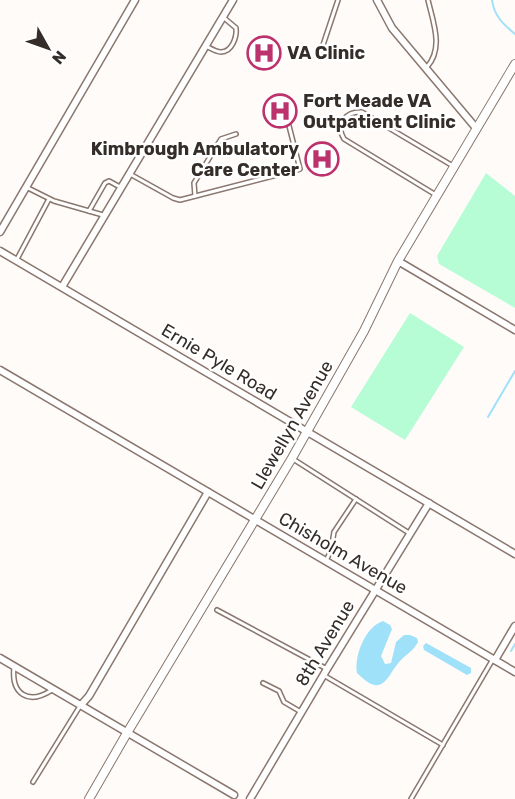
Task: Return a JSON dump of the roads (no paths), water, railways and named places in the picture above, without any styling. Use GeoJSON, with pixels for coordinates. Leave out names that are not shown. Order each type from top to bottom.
{"type":"FeatureCollection","features":[{"type":"Feature","properties":{"kind":"street"},"geometry":{"type":"LineString","coordinates":[[0,232],[135,0]]}},
{"type":"Feature","properties":{"kind":"street"},"geometry":{"type":"LineString","coordinates":[[62,287],[233,0]]}},
{"type":"Feature","properties":{"kind":"street"},"geometry":{"type":"LineString","coordinates":[[377,0],[392,28],[476,128]]}},
{"type":"Feature","properties":{"kind":"street","name":"Llewellyn Avenue"},"geometry":{"type":"LineString","coordinates":[[89,799],[291,458],[364,331],[398,261],[515,64]]}},
{"type":"Feature","properties":{"kind":"street","name":"Ernie Pyle Road"},"geometry":{"type":"LineString","coordinates":[[0,251],[515,554]]}},
{"type":"Feature","properties":{"kind":"street"},"geometry":{"type":"LineString","coordinates":[[398,261],[515,330]]}},
{"type":"Feature","properties":{"kind":"street","name":"Chisholm Avenue"},"geometry":{"type":"LineString","coordinates":[[0,370],[515,672]]}},
{"type":"Feature","properties":{"kind":"street"},"geometry":{"type":"LineString","coordinates":[[81,705],[89,696],[208,492]]}},
{"type":"Feature","properties":{"kind":"street","name":"8th Avenue"},"geometry":{"type":"LineString","coordinates":[[250,799],[429,503]]}},
{"type":"Feature","properties":{"kind":"street"},"geometry":{"type":"LineString","coordinates":[[494,660],[515,626]]}},
{"type":"Feature","properties":{"kind":"street"},"geometry":{"type":"LineString","coordinates":[[0,657],[234,795]]}},
{"type":"Feature","properties":{"kind":"lane"},"geometry":{"type":"LineString","coordinates":[[321,51],[338,0]]}},
{"type":"Feature","properties":{"kind":"lane"},"geometry":{"type":"LineString","coordinates":[[426,68],[434,58],[436,37],[428,0]]}},
{"type":"Feature","properties":{"kind":"lane"},"geometry":{"type":"LineString","coordinates":[[206,46],[221,52],[227,51],[232,44],[236,37],[236,28],[223,17]]}},
{"type":"Feature","properties":{"kind":"lane"},"geometry":{"type":"LineString","coordinates":[[436,195],[344,139],[340,127],[343,120],[354,112],[362,112],[453,166]]}},
{"type":"Feature","properties":{"kind":"lane"},"geometry":{"type":"LineString","coordinates":[[130,174],[180,200],[300,169],[287,118]]}},
{"type":"Feature","properties":{"kind":"lane"},"geometry":{"type":"LineString","coordinates":[[195,196],[194,183],[220,139],[236,134]]}},
{"type":"Feature","properties":{"kind":"lane"},"geometry":{"type":"LineString","coordinates":[[89,211],[105,183],[109,181],[122,188]]}},
{"type":"Feature","properties":{"kind":"lane"},"geometry":{"type":"LineString","coordinates":[[26,187],[49,199],[105,216]]}},
{"type":"Feature","properties":{"kind":"lane"},"geometry":{"type":"LineString","coordinates":[[16,261],[49,199]]}},
{"type":"Feature","properties":{"kind":"lane"},"geometry":{"type":"LineString","coordinates":[[291,458],[410,533]]}},
{"type":"Feature","properties":{"kind":"lane"},"geometry":{"type":"LineString","coordinates":[[326,561],[332,550],[334,532],[356,499]]}},
{"type":"Feature","properties":{"kind":"lane"},"geometry":{"type":"LineString","coordinates":[[217,610],[325,672],[443,745]]}},
{"type":"Feature","properties":{"kind":"lane"},"geometry":{"type":"LineString","coordinates":[[411,799],[494,660]]}},
{"type":"Feature","properties":{"kind":"lane"},"geometry":{"type":"LineString","coordinates":[[14,666],[14,682],[19,692],[24,695],[36,697],[53,688]]}},
{"type":"Feature","properties":{"kind":"lane"},"geometry":{"type":"LineString","coordinates":[[263,683],[279,691],[284,702],[301,712]]}},
{"type":"Feature","properties":{"kind":"lane"},"geometry":{"type":"LineString","coordinates":[[33,782],[81,705]]}},
{"type":"Feature","properties":{"kind":"water"},"geometry":{"type":"Polygon","coordinates":[[[383,621],[392,629],[381,656],[385,664],[391,663],[396,642],[404,635],[417,638],[418,642],[384,683],[373,685],[357,673],[357,659],[366,636],[371,629],[383,621]]]}},
{"type":"Feature","properties":{"kind":"water"},"geometry":{"type":"Polygon","coordinates":[[[426,643],[471,668],[471,673],[467,675],[424,650],[423,646],[426,643]]]}},
{"type":"Feature","properties":{"kind":"waterway"},"geometry":{"type":"LineString","coordinates":[[492,0],[500,19],[515,34]]}},
{"type":"Feature","properties":{"kind":"waterway"},"geometry":{"type":"LineString","coordinates":[[488,417],[515,371]]}},
{"type":"Feature","properties":{"kind":"waterway"},"geometry":{"type":"LineString","coordinates":[[511,651],[515,644]]}},
{"type":"Feature","properties":{"kind":"place","name":"VA Clinic"},"geometry":{"type":"Point","coordinates":[264,53]}},
{"type":"Feature","properties":{"kind":"place","name":"Fort Meade VA Outpatient Clinic"},"geometry":{"type":"Point","coordinates":[280,111]}},
{"type":"Feature","properties":{"kind":"place","name":"Kimbrough Ambulatory Care Center"},"geometry":{"type":"Point","coordinates":[322,159]}}]}
